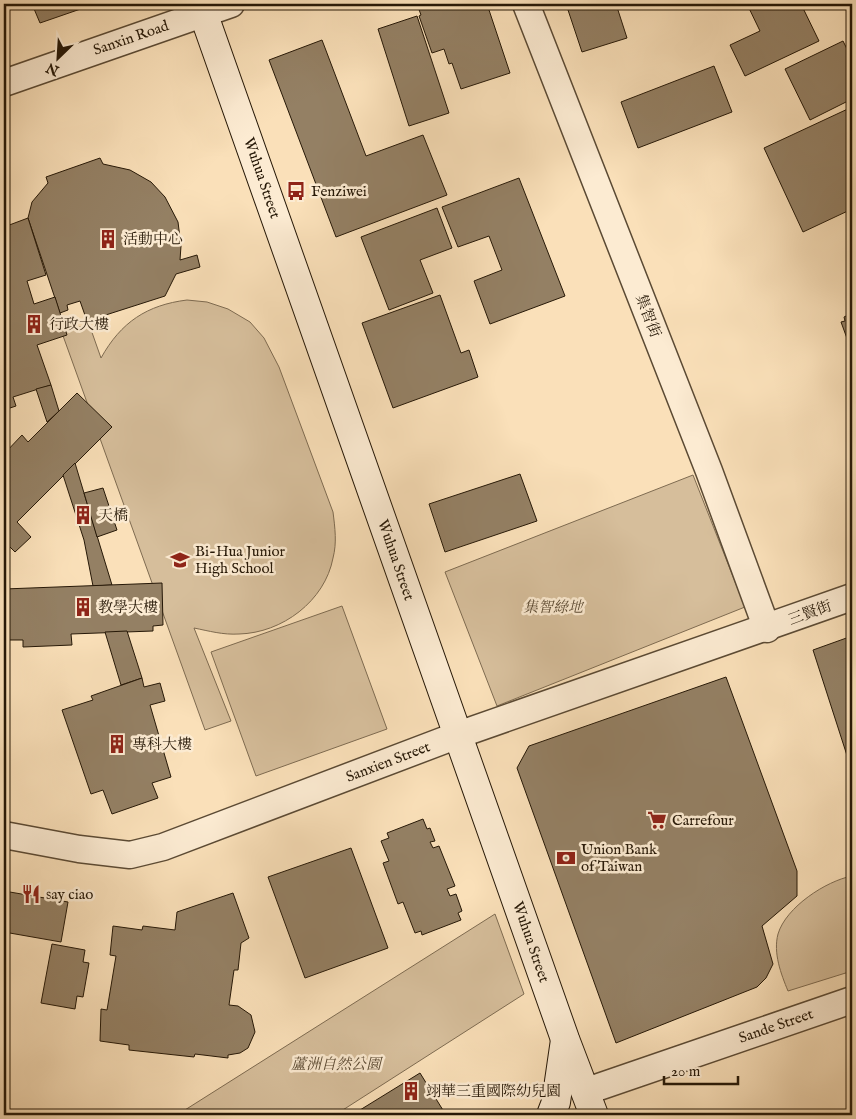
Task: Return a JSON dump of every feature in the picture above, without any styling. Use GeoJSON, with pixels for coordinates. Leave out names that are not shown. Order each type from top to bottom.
{"type":"FeatureCollection","features":[{"type":"Feature","properties":{"kind":"street","name":"Sanxin Road"},"geometry":{"type":"LineString","coordinates":[[4,83],[202,8],[231,4]]}},
{"type":"Feature","properties":{"kind":"street","name":"集智街"},"geometry":{"type":"LineString","coordinates":[[526,4],[709,471],[767,629]]}},
{"type":"Feature","properties":{"kind":"street","name":"Wuhua Street"},"geometry":{"type":"LineString","coordinates":[[202,8],[565,1039],[590,1103]]}},
{"type":"Feature","properties":{"kind":"street","name":"三賢街"},"geometry":{"type":"LineString","coordinates":[[767,629],[852,597]]}},
{"type":"Feature","properties":{"kind":"street","name":"Sanxien Street"},"geometry":{"type":"LineString","coordinates":[[4,835],[80,849],[130,855],[163,847],[458,735],[767,629]]}},
{"type":"Feature","properties":{"kind":"street","name":"Sande Street"},"geometry":{"type":"LineString","coordinates":[[590,1103],[852,1000]]}},
{"type":"Feature","properties":{"kind":"street"},"geometry":{"type":"LineString","coordinates":[[551,1115],[556,1102],[565,1039]]}},
{"type":"Feature","properties":{"kind":"green space"},"geometry":{"type":"Polygon","coordinates":[[[187,300],[207,302],[228,309],[250,322],[264,338],[279,367],[333,512],[335,535],[333,558],[321,588],[311,601],[286,621],[271,628],[239,634],[194,628],[231,721],[205,730],[62,333],[89,324],[101,358],[117,334],[136,317],[160,306],[187,300]]]}},
{"type":"Feature","properties":{"kind":"green space","name":"集智綠地"},"geometry":{"type":"Polygon","coordinates":[[[693,475],[745,607],[497,706],[445,572],[693,475]]]}},
{"type":"Feature","properties":{"kind":"green space"},"geometry":{"type":"Polygon","coordinates":[[[342,606],[387,729],[256,776],[211,652],[342,606]]]}},
{"type":"Feature","properties":{"kind":"green space"},"geometry":{"type":"Polygon","coordinates":[[[852,876],[852,971],[788,991],[780,971],[776,949],[778,934],[782,924],[798,905],[819,889],[852,876]]]}},
{"type":"Feature","properties":{"kind":"green space","name":"蘆洲自然公園"},"geometry":{"type":"Polygon","coordinates":[[[495,914],[524,994],[335,1115],[177,1115],[495,914]]]}},
{"type":"Feature","properties":{"kind":"building"},"geometry":{"type":"Polygon","coordinates":[[[32,4],[95,4],[40,23],[32,4]]]}},
{"type":"Feature","properties":{"kind":"building"},"geometry":{"type":"Polygon","coordinates":[[[417,4],[487,4],[510,73],[461,89],[452,63],[449,64],[444,49],[432,53],[419,16],[421,15],[417,4]]]}},
{"type":"Feature","properties":{"kind":"building"},"geometry":{"type":"Polygon","coordinates":[[[566,4],[616,4],[627,38],[582,52],[566,4]]]}},
{"type":"Feature","properties":{"kind":"building"},"geometry":{"type":"Polygon","coordinates":[[[747,4],[801,4],[819,41],[745,76],[730,45],[760,31],[747,4]]]}},
{"type":"Feature","properties":{"kind":"building"},"geometry":{"type":"Polygon","coordinates":[[[417,16],[449,113],[409,126],[378,29],[417,16]]]}},
{"type":"Feature","properties":{"kind":"building"},"geometry":{"type":"Polygon","coordinates":[[[322,40],[366,156],[423,135],[447,195],[336,237],[269,60],[322,40]]]}},
{"type":"Feature","properties":{"kind":"building"},"geometry":{"type":"Polygon","coordinates":[[[843,41],[852,59],[852,99],[810,120],[785,69],[843,41]]]}},
{"type":"Feature","properties":{"kind":"building"},"geometry":{"type":"Polygon","coordinates":[[[714,66],[732,112],[638,148],[621,102],[714,66]]]}},
{"type":"Feature","properties":{"kind":"building"},"geometry":{"type":"Polygon","coordinates":[[[852,107],[852,209],[803,232],[764,148],[852,107]]]}},
{"type":"Feature","properties":{"kind":"building","name":"活動中心"},"geometry":{"type":"Polygon","coordinates":[[[100,158],[103,164],[130,170],[151,182],[165,197],[178,222],[181,246],[180,260],[197,255],[200,267],[176,274],[165,296],[87,321],[80,301],[67,305],[68,310],[60,313],[28,218],[32,202],[48,183],[46,177],[100,158]]]}},
{"type":"Feature","properties":{"kind":"building"},"geometry":{"type":"Polygon","coordinates":[[[519,178],[565,296],[490,324],[474,281],[502,270],[489,236],[458,247],[442,207],[519,178]]]}},
{"type":"Feature","properties":{"kind":"building"},"geometry":{"type":"Polygon","coordinates":[[[437,208],[452,248],[420,260],[433,293],[389,310],[361,237],[437,208]]]}},
{"type":"Feature","properties":{"kind":"building","name":"行政大樓"},"geometry":{"type":"Polygon","coordinates":[[[28,218],[46,275],[27,281],[34,304],[55,297],[67,335],[37,345],[51,385],[13,397],[16,406],[4,410],[4,227],[28,218]]]}},
{"type":"Feature","properties":{"kind":"building"},"geometry":{"type":"Polygon","coordinates":[[[440,295],[461,353],[469,350],[478,377],[393,408],[362,323],[440,295]]]}},
{"type":"Feature","properties":{"kind":"building"},"geometry":{"type":"Polygon","coordinates":[[[852,313],[852,352],[841,322],[845,321],[844,317],[852,313]]]}},
{"type":"Feature","properties":{"kind":"building"},"geometry":{"type":"Polygon","coordinates":[[[51,385],[59,411],[47,422],[36,389],[51,385]]]}},
{"type":"Feature","properties":{"kind":"building"},"geometry":{"type":"Polygon","coordinates":[[[77,393],[112,427],[17,522],[31,537],[15,552],[4,541],[4,454],[22,435],[28,442],[77,393]]]}},
{"type":"Feature","properties":{"kind":"building","name":"天橋"},"geometry":{"type":"Polygon","coordinates":[[[75,463],[112,585],[93,586],[84,540],[63,475],[75,463]]]}},
{"type":"Feature","properties":{"kind":"building"},"geometry":{"type":"Polygon","coordinates":[[[520,474],[537,521],[445,552],[429,504],[520,474]]]}},
{"type":"Feature","properties":{"kind":"building"},"geometry":{"type":"Polygon","coordinates":[[[103,488],[117,530],[97,537],[84,493],[103,488]]]}},
{"type":"Feature","properties":{"kind":"building","name":"教學大樓"},"geometry":{"type":"Polygon","coordinates":[[[162,583],[163,625],[153,626],[153,631],[71,634],[72,645],[23,647],[23,640],[6,640],[6,648],[4,648],[4,589],[162,583]]]}},
{"type":"Feature","properties":{"kind":"building"},"geometry":{"type":"Polygon","coordinates":[[[127,631],[142,678],[121,685],[105,632],[127,631]]]}},
{"type":"Feature","properties":{"kind":"building"},"geometry":{"type":"Polygon","coordinates":[[[852,636],[852,771],[813,650],[852,636]]]}},
{"type":"Feature","properties":{"kind":"building","name":"Carrefour"},"geometry":{"type":"Polygon","coordinates":[[[726,677],[797,871],[797,896],[762,926],[773,964],[766,978],[757,987],[616,1043],[517,768],[529,746],[726,677]]]}},
{"type":"Feature","properties":{"kind":"building","name":"專科大樓"},"geometry":{"type":"Polygon","coordinates":[[[142,678],[144,687],[160,683],[165,701],[150,705],[171,777],[152,783],[158,798],[112,814],[103,790],[91,794],[62,710],[93,700],[91,696],[142,678]]]}},
{"type":"Feature","properties":{"kind":"building"},"geometry":{"type":"Polygon","coordinates":[[[423,819],[427,829],[430,828],[435,841],[430,842],[433,848],[439,846],[455,886],[447,889],[450,896],[456,894],[462,911],[458,913],[461,920],[422,935],[421,931],[415,933],[403,902],[398,904],[383,863],[389,861],[381,841],[389,838],[387,833],[423,819]]]}},
{"type":"Feature","properties":{"kind":"building"},"geometry":{"type":"Polygon","coordinates":[[[351,848],[388,948],[305,978],[268,877],[351,848]]]}},
{"type":"Feature","properties":{"kind":"building"},"geometry":{"type":"Polygon","coordinates":[[[4,891],[68,902],[61,942],[4,932],[4,891]]]}},
{"type":"Feature","properties":{"kind":"building"},"geometry":{"type":"Polygon","coordinates":[[[233,893],[249,938],[241,943],[238,970],[234,970],[229,1005],[238,1006],[251,1015],[255,1032],[248,1048],[240,1053],[228,1055],[228,1058],[195,1054],[194,1057],[129,1050],[129,1045],[100,1041],[101,1009],[107,1010],[116,956],[110,955],[113,926],[142,930],[143,926],[175,930],[177,912],[233,893]]]}},
{"type":"Feature","properties":{"kind":"building"},"geometry":{"type":"Polygon","coordinates":[[[52,944],[85,950],[83,962],[89,963],[83,997],[77,996],[75,1009],[41,1003],[52,944]]]}},
{"type":"Feature","properties":{"kind":"building","name":"翊華三重國際幼兒園"},"geometry":{"type":"Polygon","coordinates":[[[420,1073],[446,1115],[363,1115],[360,1110],[420,1073]]]}},
{"type":"Feature","properties":{"kind":"place","name":"Fenziwei"},"geometry":{"type":"Point","coordinates":[296,191]}},
{"type":"Feature","properties":{"kind":"place","name":"活動中心"},"geometry":{"type":"Point","coordinates":[108,239]}},
{"type":"Feature","properties":{"kind":"place","name":"行政大樓"},"geometry":{"type":"Point","coordinates":[34,324]}},
{"type":"Feature","properties":{"kind":"place","name":"天橋"},"geometry":{"type":"Point","coordinates":[83,515]}},
{"type":"Feature","properties":{"kind":"place","name":"Bi-Hua Junior High School"},"geometry":{"type":"Point","coordinates":[180,560]}},
{"type":"Feature","properties":{"kind":"place","name":"教學大樓"},"geometry":{"type":"Point","coordinates":[83,607]}},
{"type":"Feature","properties":{"kind":"place","name":"專科大樓"},"geometry":{"type":"Point","coordinates":[117,744]}},
{"type":"Feature","properties":{"kind":"place","name":"Carrefour"},"geometry":{"type":"Point","coordinates":[657,820]}},
{"type":"Feature","properties":{"kind":"place","name":"Union Bank of Taiwan"},"geometry":{"type":"Point","coordinates":[566,858]}},
{"type":"Feature","properties":{"kind":"place","name":"say ciao"},"geometry":{"type":"Point","coordinates":[31,894]}},
{"type":"Feature","properties":{"kind":"place","name":"翊華三重國際幼兒園"},"geometry":{"type":"Point","coordinates":[411,1091]}}]}
